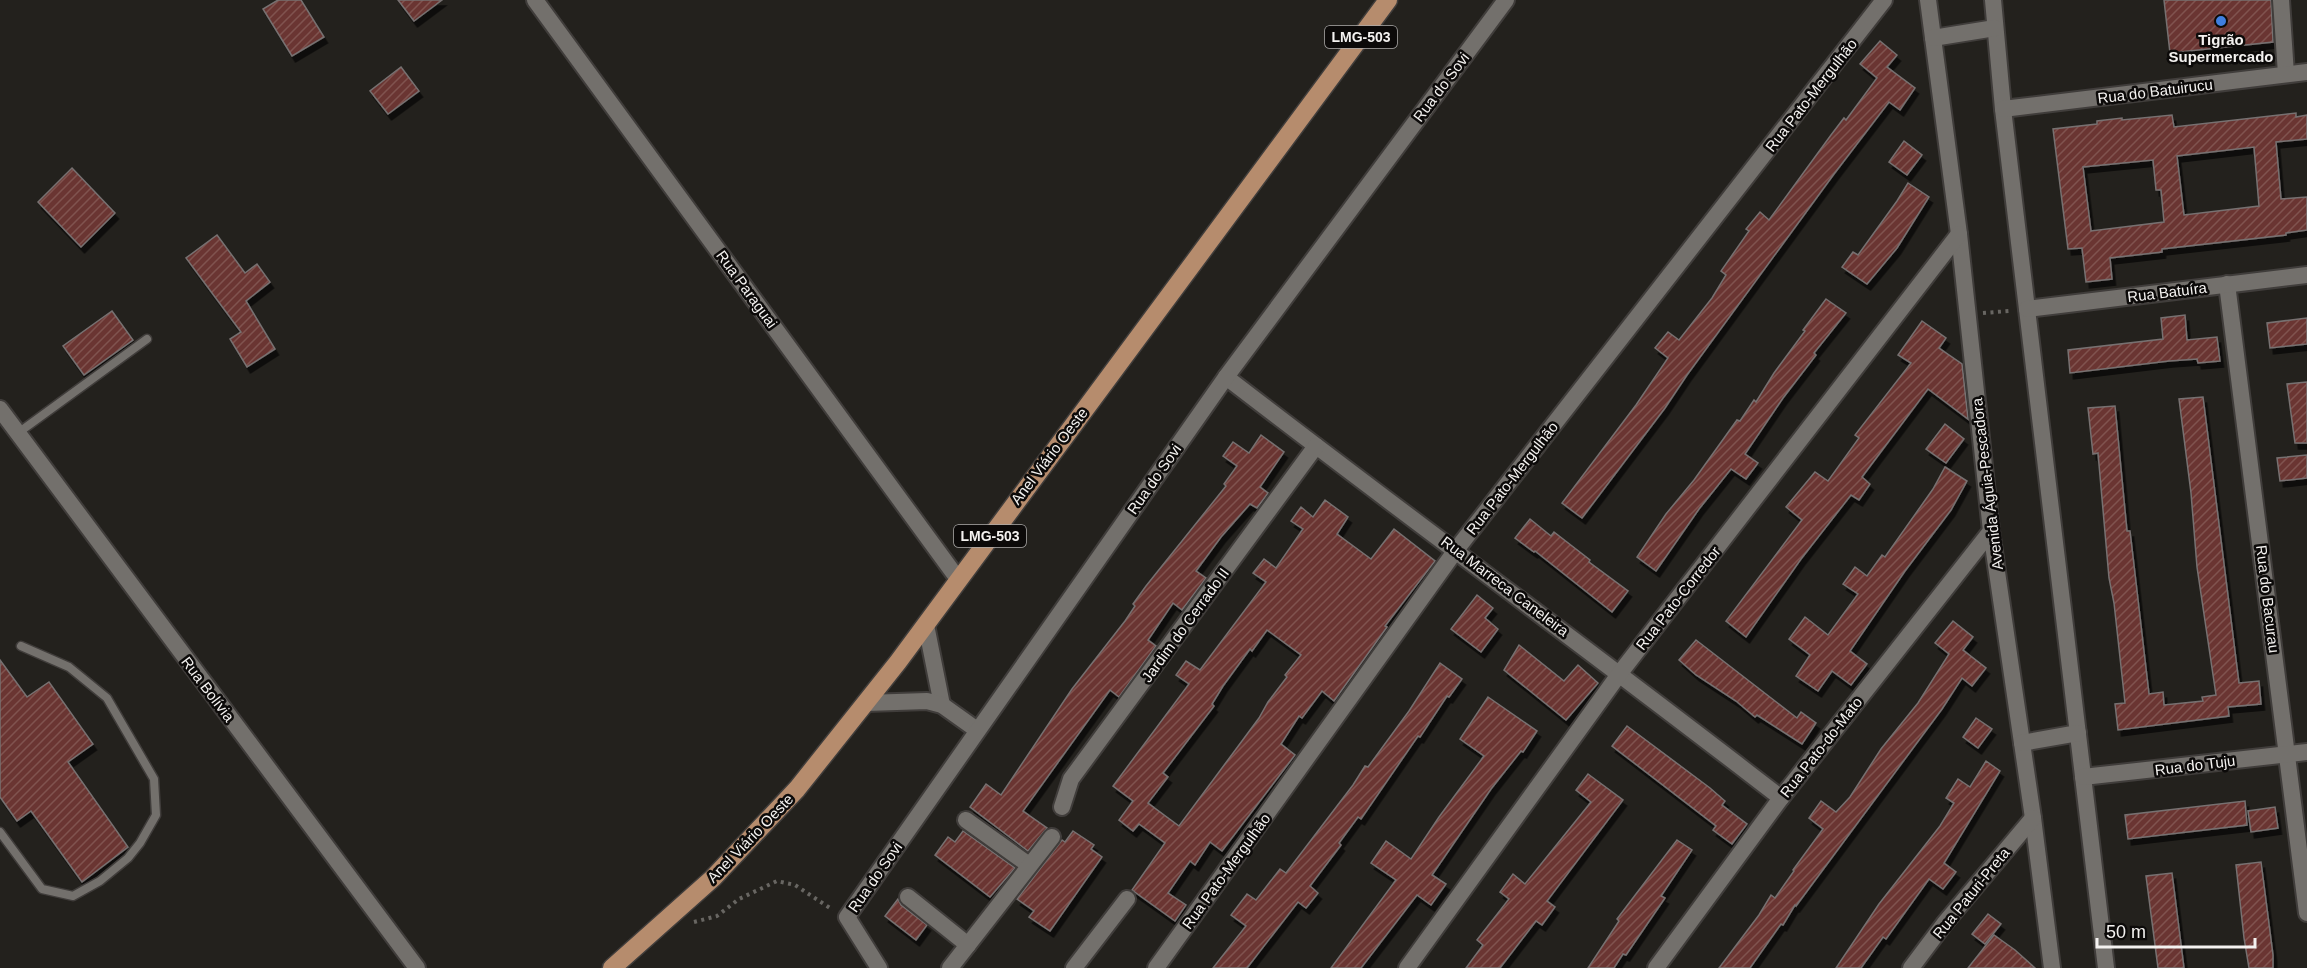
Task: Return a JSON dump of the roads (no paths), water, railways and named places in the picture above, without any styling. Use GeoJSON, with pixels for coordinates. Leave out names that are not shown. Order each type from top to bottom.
{"type":"FeatureCollection","features":[{"type":"Feature","properties":{"kind":"main road","name":"Anel Viário Oeste"},"geometry":{"type":"LineString","coordinates":[[612,968],[668,920],[755,836],[797,789],[866,703],[1388,0]]}},
{"type":"Feature","properties":{"kind":"street","name":"Rua Paraguai"},"geometry":{"type":"LineString","coordinates":[[535,0],[958,579]]}},
{"type":"Feature","properties":{"kind":"street","name":"Rua do Sovi"},"geometry":{"type":"LineString","coordinates":[[879,968],[847,917],[1226,377],[1506,0]]}},
{"type":"Feature","properties":{"kind":"street","name":"Rua Pato-Mergulhão"},"geometry":{"type":"LineString","coordinates":[[1156,968],[1456,550],[1884,0]]}},
{"type":"Feature","properties":{"kind":"street","name":"Avenida Águia-Pescadora"},"geometry":{"type":"LineString","coordinates":[[1928,0],[1959,234],[1991,531],[2033,818],[2052,968]]}},
{"type":"Feature","properties":{"kind":"street"},"geometry":{"type":"LineString","coordinates":[[1993,0],[2003,110],[2106,968]]}},
{"type":"Feature","properties":{"kind":"street"},"geometry":{"type":"LineString","coordinates":[[2281,0],[2286,74]]}},
{"type":"Feature","properties":{"kind":"street"},"geometry":{"type":"LineString","coordinates":[[1933,38],[1995,28]]}},
{"type":"Feature","properties":{"kind":"street","name":"Rua do Batuirucu"},"geometry":{"type":"LineString","coordinates":[[2003,110],[2307,72]]}},
{"type":"Feature","properties":{"kind":"street","name":"Rua Pato-Corredor"},"geometry":{"type":"LineString","coordinates":[[1407,968],[1620,673],[1959,234]]}},
{"type":"Feature","properties":{"kind":"street","name":"Rua Batuíra"},"geometry":{"type":"LineString","coordinates":[[2027,309],[2307,275]]}},
{"type":"Feature","properties":{"kind":"street","name":"Rua do Bacurau"},"geometry":{"type":"LineString","coordinates":[[2228,284],[2307,914]]}},
{"type":"Feature","properties":{"kind":"street","name":"Rua Marreca Caneleira"},"geometry":{"type":"LineString","coordinates":[[1226,377],[1316,447],[1620,673],[1781,798]]}},
{"type":"Feature","properties":{"kind":"street","name":"Rua Bolívia"},"geometry":{"type":"LineString","coordinates":[[0,409],[417,968]]}},
{"type":"Feature","properties":{"kind":"street","name":"Jardim do Cerrado II"},"geometry":{"type":"LineString","coordinates":[[1062,807],[1071,779],[1316,447]]}},
{"type":"Feature","properties":{"kind":"street","name":"Rua Pato-do-Mato"},"geometry":{"type":"LineString","coordinates":[[1656,968],[1781,798],[1991,531]]}},
{"type":"Feature","properties":{"kind":"street"},"geometry":{"type":"LineString","coordinates":[[926,625],[942,705]]}},
{"type":"Feature","properties":{"kind":"street"},"geometry":{"type":"LineString","coordinates":[[866,703],[927,701],[942,705],[977,730]]}},
{"type":"Feature","properties":{"kind":"street"},"geometry":{"type":"LineString","coordinates":[[2022,743],[2078,733]]}},
{"type":"Feature","properties":{"kind":"street","name":"Rua do Tuju"},"geometry":{"type":"LineString","coordinates":[[2083,777],[2307,752]]}},
{"type":"Feature","properties":{"kind":"street","name":"Rua Paturi-Preta"},"geometry":{"type":"LineString","coordinates":[[1911,968],[1944,924],[2033,818]]}},
{"type":"Feature","properties":{"kind":"street"},"geometry":{"type":"LineString","coordinates":[[966,819],[1029,865]]}},
{"type":"Feature","properties":{"kind":"street"},"geometry":{"type":"LineString","coordinates":[[950,968],[1052,837]]}},
{"type":"Feature","properties":{"kind":"street"},"geometry":{"type":"LineString","coordinates":[[908,897],[968,945]]}},
{"type":"Feature","properties":{"kind":"street"},"geometry":{"type":"LineString","coordinates":[[1074,968],[1127,899]]}},
{"type":"Feature","properties":{"kind":"lane"},"geometry":{"type":"LineString","coordinates":[[18,434],[147,339]]}},
{"type":"Feature","properties":{"kind":"lane"},"geometry":{"type":"LineString","coordinates":[[0,832],[42,889],[73,896],[100,881],[129,858],[156,815],[154,779],[107,698],[69,667],[21,646]]}},
{"type":"Feature","properties":{"kind":"place","name":"Tigrão Supermercado"},"geometry":{"type":"Point","coordinates":[2221,21]}}]}
